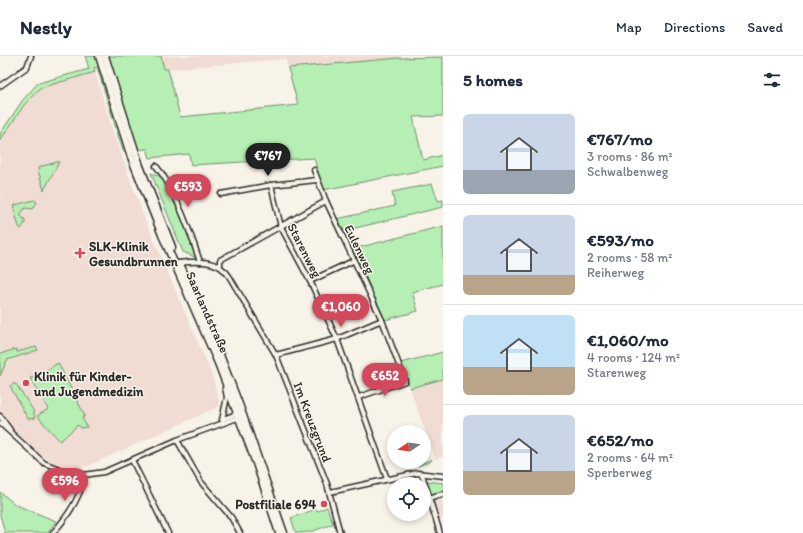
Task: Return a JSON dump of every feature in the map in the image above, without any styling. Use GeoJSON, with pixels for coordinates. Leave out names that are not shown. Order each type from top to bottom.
{"type":"FeatureCollection","features":[{"type":"Feature","properties":{"kind":"main road","name":"Saarlandstraße"},"geometry":{"type":"LineString","coordinates":[[99,56],[131,157],[240,415],[284,533]]}},
{"type":"Feature","properties":{"kind":"main road","name":"Saarlandstraße"},"geometry":{"type":"LineString","coordinates":[[105,56],[140,166],[177,263],[217,347],[279,533]]}},
{"type":"Feature","properties":{"kind":"street"},"geometry":{"type":"LineString","coordinates":[[0,86],[27,67],[31,56]]}},
{"type":"Feature","properties":{"kind":"street"},"geometry":{"type":"LineString","coordinates":[[156,166],[165,176],[195,245],[200,262]]}},
{"type":"Feature","properties":{"kind":"street","name":"Eulenweg"},"geometry":{"type":"LineString","coordinates":[[314,170],[326,201],[382,320],[405,381],[359,397]]}},
{"type":"Feature","properties":{"kind":"street"},"geometry":{"type":"LineString","coordinates":[[221,194],[271,185],[317,180]]}},
{"type":"Feature","properties":{"kind":"street","name":"Starenweg"},"geometry":{"type":"LineString","coordinates":[[271,185],[281,227],[310,281],[337,339],[359,397],[387,480]]}},
{"type":"Feature","properties":{"kind":"street"},"geometry":{"type":"LineString","coordinates":[[177,263],[200,262],[220,265],[220,260],[326,201]]}},
{"type":"Feature","properties":{"kind":"street"},"geometry":{"type":"LineString","coordinates":[[310,281],[355,260]]}},
{"type":"Feature","properties":{"kind":"street","name":"Im Kreuzgrund"},"geometry":{"type":"LineString","coordinates":[[220,265],[229,276],[276,355],[330,492],[340,533]]}},
{"type":"Feature","properties":{"kind":"street"},"geometry":{"type":"LineString","coordinates":[[276,355],[337,339],[382,320]]}},
{"type":"Feature","properties":{"kind":"street"},"geometry":{"type":"LineString","coordinates":[[218,363],[227,397],[222,420]]}},
{"type":"Feature","properties":{"kind":"street"},"geometry":{"type":"LineString","coordinates":[[217,424],[225,417],[240,415]]}},
{"type":"Feature","properties":{"kind":"street"},"geometry":{"type":"LineString","coordinates":[[0,423],[44,463],[67,472],[84,475],[101,473],[176,440],[240,415]]}},
{"type":"Feature","properties":{"kind":"street"},"geometry":{"type":"LineString","coordinates":[[0,416],[13,436]]}},
{"type":"Feature","properties":{"kind":"street"},"geometry":{"type":"LineString","coordinates":[[176,440],[201,482],[231,517],[240,533]]}},
{"type":"Feature","properties":{"kind":"street"},"geometry":{"type":"LineString","coordinates":[[132,460],[168,533]]}},
{"type":"Feature","properties":{"kind":"street"},"geometry":{"type":"LineString","coordinates":[[397,477],[422,474],[443,476]]}},
{"type":"Feature","properties":{"kind":"street"},"geometry":{"type":"LineString","coordinates":[[53,533],[69,512],[80,491],[84,475]]}},
{"type":"Feature","properties":{"kind":"street"},"geometry":{"type":"LineString","coordinates":[[330,492],[387,480]]}},
{"type":"Feature","properties":{"kind":"street"},"geometry":{"type":"LineString","coordinates":[[431,497],[443,494]]}},
{"type":"Feature","properties":{"kind":"street"},"geometry":{"type":"LineString","coordinates":[[431,507],[440,533]]}},
{"type":"Feature","properties":{"kind":"shaded area"},"geometry":{"type":"Polygon","coordinates":[[[161,56],[399,56],[399,58],[288,68],[285,59],[164,69],[161,56]]]}},
{"type":"Feature","properties":{"kind":"shaded area","name":"SLK-Klinik Gesundbrunnen"},"geometry":{"type":"Polygon","coordinates":[[[95,72],[114,135],[144,217],[212,375],[220,406],[88,466],[78,467],[55,463],[42,456],[12,430],[0,411],[0,141],[24,105],[40,88],[95,72]]]}},
{"type":"Feature","properties":{"kind":"shaded area"},"geometry":{"type":"Polygon","coordinates":[[[443,379],[443,457],[435,459],[431,448],[431,425],[423,425],[410,388],[443,379]]]}},
{"type":"Feature","properties":{"kind":"shaded area"},"geometry":{"type":"Polygon","coordinates":[[[443,499],[443,519],[440,520],[434,501],[443,499]]]}},
{"type":"Feature","properties":{"kind":"green space"},"geometry":{"type":"Polygon","coordinates":[[[85,56],[161,56],[164,69],[168,69],[180,117],[298,105],[288,68],[399,58],[443,57],[443,116],[413,117],[423,160],[443,155],[443,166],[323,190],[314,158],[191,165],[189,154],[150,158],[147,149],[123,151],[97,67],[94,68],[95,72],[40,88],[24,105],[0,141],[0,134],[22,101],[38,83],[89,69],[85,56]]]}},
{"type":"Feature","properties":{"kind":"green space"},"geometry":{"type":"Polygon","coordinates":[[[59,162],[44,190],[38,170],[39,167],[59,162]]]}},
{"type":"Feature","properties":{"kind":"green space"},"geometry":{"type":"Polygon","coordinates":[[[151,173],[165,178],[194,245],[197,258],[183,252],[151,173]]]}},
{"type":"Feature","properties":{"kind":"green space"},"geometry":{"type":"Polygon","coordinates":[[[432,184],[438,201],[443,200],[443,207],[343,231],[337,219],[395,206],[392,192],[432,184]]]}},
{"type":"Feature","properties":{"kind":"green space"},"geometry":{"type":"Polygon","coordinates":[[[34,200],[37,202],[33,209],[25,208],[20,215],[26,221],[21,229],[19,227],[14,209],[15,205],[34,200]]]}},
{"type":"Feature","properties":{"kind":"green space"},"geometry":{"type":"Polygon","coordinates":[[[443,226],[443,284],[412,292],[418,311],[385,320],[353,249],[443,226]]]}},
{"type":"Feature","properties":{"kind":"green space"},"geometry":{"type":"Polygon","coordinates":[[[36,347],[38,350],[7,360],[0,376],[0,354],[16,349],[17,352],[36,347]]]}},
{"type":"Feature","properties":{"kind":"green space"},"geometry":{"type":"Polygon","coordinates":[[[443,352],[443,379],[410,388],[401,363],[443,352]]]}},
{"type":"Feature","properties":{"kind":"green space"},"geometry":{"type":"Polygon","coordinates":[[[58,363],[85,416],[82,418],[87,427],[81,428],[78,425],[60,441],[37,416],[48,409],[30,378],[35,377],[58,363]]]}},
{"type":"Feature","properties":{"kind":"green space"},"geometry":{"type":"Polygon","coordinates":[[[16,384],[33,410],[35,418],[28,419],[10,386],[16,384]]]}},
{"type":"Feature","properties":{"kind":"green space"},"geometry":{"type":"Polygon","coordinates":[[[431,482],[443,483],[443,492],[431,495],[431,482]]]}},
{"type":"Feature","properties":{"kind":"green space"},"geometry":{"type":"Polygon","coordinates":[[[0,492],[16,505],[56,521],[48,533],[5,533],[0,515],[0,492]]]}},
{"type":"Feature","properties":{"kind":"green space"},"geometry":{"type":"Polygon","coordinates":[[[327,507],[333,524],[310,532],[296,533],[291,518],[316,509],[317,511],[327,507]]]}},
{"type":"Feature","properties":{"kind":"place","name":"SLK-Klinik Gesundbrunnen"},"geometry":{"type":"Point","coordinates":[80,253]}},
{"type":"Feature","properties":{"kind":"place","name":"Klinik für Kinder- und Jugendmedizin"},"geometry":{"type":"Point","coordinates":[26,383]}},
{"type":"Feature","properties":{"kind":"place","name":"Postfiliale 694"},"geometry":{"type":"Point","coordinates":[324,504]}}]}
